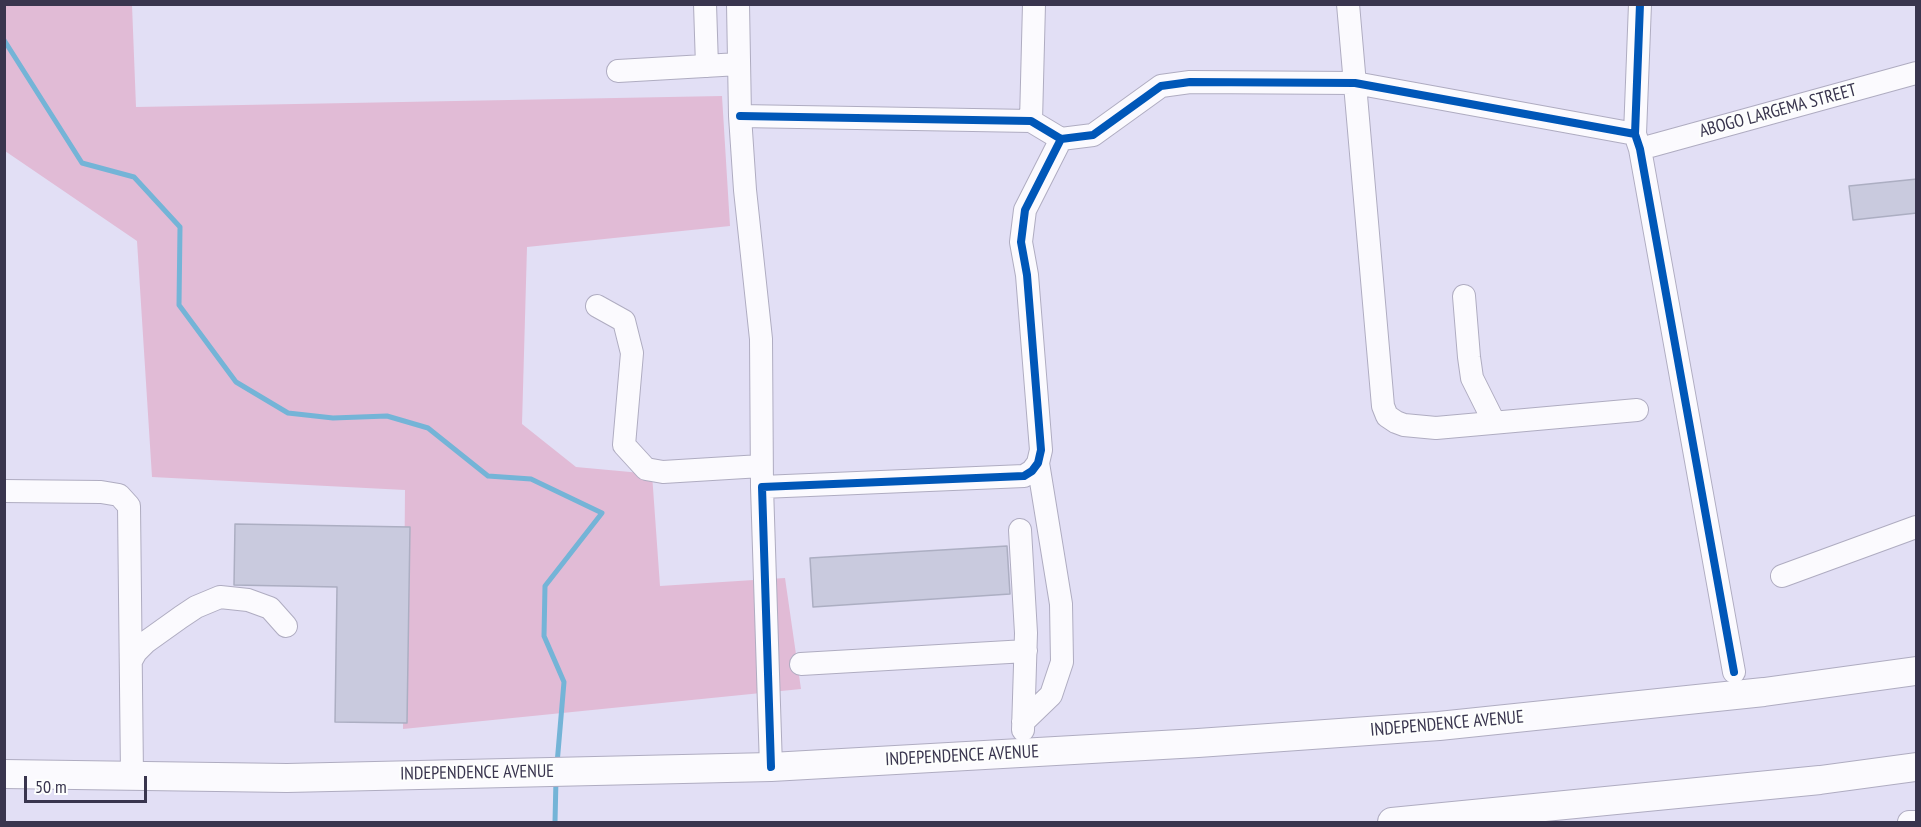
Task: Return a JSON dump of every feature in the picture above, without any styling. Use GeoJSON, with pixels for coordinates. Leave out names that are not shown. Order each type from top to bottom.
{"type":"FeatureCollection","features":[{"type":"Feature","properties":{"kind":"main road","name":"INDEPENDENCE AVENUE"},"geometry":{"type":"LineString","coordinates":[[4,774],[287,778],[647,768],[771,767],[1198,743],[1439,726],[1764,692],[1917,671]]}},
{"type":"Feature","properties":{"kind":"main road"},"geometry":{"type":"LineString","coordinates":[[1392,822],[1820,780],[1917,767]]}},
{"type":"Feature","properties":{"kind":"street"},"geometry":{"type":"LineString","coordinates":[[705,4],[706,66]]}},
{"type":"Feature","properties":{"kind":"street"},"geometry":{"type":"LineString","coordinates":[[738,4],[740,116],[746,202],[761,339],[762,476],[771,767]]}},
{"type":"Feature","properties":{"kind":"street"},"geometry":{"type":"LineString","coordinates":[[1031,121],[1034,4]]}},
{"type":"Feature","properties":{"kind":"street"},"geometry":{"type":"LineString","coordinates":[[1348,4],[1383,406],[1387,416],[1404,425],[1436,428],[1637,410]]}},
{"type":"Feature","properties":{"kind":"street"},"geometry":{"type":"LineString","coordinates":[[1640,4],[1637,141],[1734,672]]}},
{"type":"Feature","properties":{"kind":"street"},"geometry":{"type":"LineString","coordinates":[[618,71],[739,64]]}},
{"type":"Feature","properties":{"kind":"street","name":"ABOGO LARGEMA STREET"},"geometry":{"type":"LineString","coordinates":[[1637,141],[1917,73]]}},
{"type":"Feature","properties":{"kind":"street"},"geometry":{"type":"LineString","coordinates":[[740,116],[1031,121],[1061,140],[1093,135],[1161,86],[1190,82],[1355,83],[1637,141]]}},
{"type":"Feature","properties":{"kind":"street"},"geometry":{"type":"LineString","coordinates":[[1023,722],[1051,694],[1062,662],[1060,604],[1038,463],[1041,450],[1027,275],[1021,242],[1025,210],[1061,140]]}},
{"type":"Feature","properties":{"kind":"street"},"geometry":{"type":"LineString","coordinates":[[1464,296],[1472,378],[1494,422]]}},
{"type":"Feature","properties":{"kind":"street"},"geometry":{"type":"LineString","coordinates":[[597,306],[624,321],[632,353],[624,445],[646,469],[663,472],[762,476],[1024,476],[1038,463]]}},
{"type":"Feature","properties":{"kind":"street"},"geometry":{"type":"LineString","coordinates":[[4,491],[101,492],[119,495],[129,506],[132,776]]}},
{"type":"Feature","properties":{"kind":"street"},"geometry":{"type":"LineString","coordinates":[[1782,576],[1917,527]]}},
{"type":"Feature","properties":{"kind":"street"},"geometry":{"type":"LineString","coordinates":[[1020,530],[1026,633],[1022,753]]}},
{"type":"Feature","properties":{"kind":"street"},"geometry":{"type":"LineString","coordinates":[[131,661],[146,642],[196,607],[220,597],[248,600],[270,608],[286,626]]}},
{"type":"Feature","properties":{"kind":"street"},"geometry":{"type":"LineString","coordinates":[[801,664],[1026,651]]}},
{"type":"Feature","properties":{"kind":"street"},"geometry":{"type":"LineString","coordinates":[[1909,822],[1917,822]]}},
{"type":"Feature","properties":{"kind":"shaded area"},"geometry":{"type":"Polygon","coordinates":[[[4,5],[132,5],[136,107],[722,96],[730,226],[527,247],[522,424],[576,467],[652,474],[660,586],[785,578],[801,689],[403,729],[405,490],[152,477],[137,241],[5,151],[4,5]]]}},
{"type":"Feature","properties":{"kind":"building"},"geometry":{"type":"Polygon","coordinates":[[[1917,179],[1917,213],[1853,220],[1849,186],[1917,179]]]}},
{"type":"Feature","properties":{"kind":"building"},"geometry":{"type":"Polygon","coordinates":[[[235,524],[410,527],[407,723],[335,722],[337,587],[234,585],[235,524]]]}},
{"type":"Feature","properties":{"kind":"building"},"geometry":{"type":"Polygon","coordinates":[[[1007,546],[1010,594],[813,607],[810,558],[1007,546]]]}},
{"type":"Feature","properties":{"kind":"waterway"},"geometry":{"type":"LineString","coordinates":[[4,40],[82,163],[134,177],[180,227],[179,305],[236,382],[288,413],[333,418],[387,416],[428,428],[488,476],[531,479],[602,513],[545,586],[544,636],[564,682],[557,764]]}},
{"type":"Feature","properties":{"kind":"waterway"},"geometry":{"type":"LineString","coordinates":[[555,822],[556,779]]}},
{"type":"Feature","properties":{"kind":"cycle path"},"geometry":{"type":"LineString","coordinates":[[1640,4],[1635,134],[1640,149],[1734,672]]}},
{"type":"Feature","properties":{"kind":"cycle path"},"geometry":{"type":"LineString","coordinates":[[740,116],[1031,121],[1061,139],[1093,135],[1161,86],[1190,82],[1355,83],[1635,134]]}},
{"type":"Feature","properties":{"kind":"cycle path"},"geometry":{"type":"LineString","coordinates":[[771,767],[762,487],[1024,476],[1032,471],[1038,463],[1041,450],[1027,275],[1021,242],[1025,210],[1061,139]]}}]}
